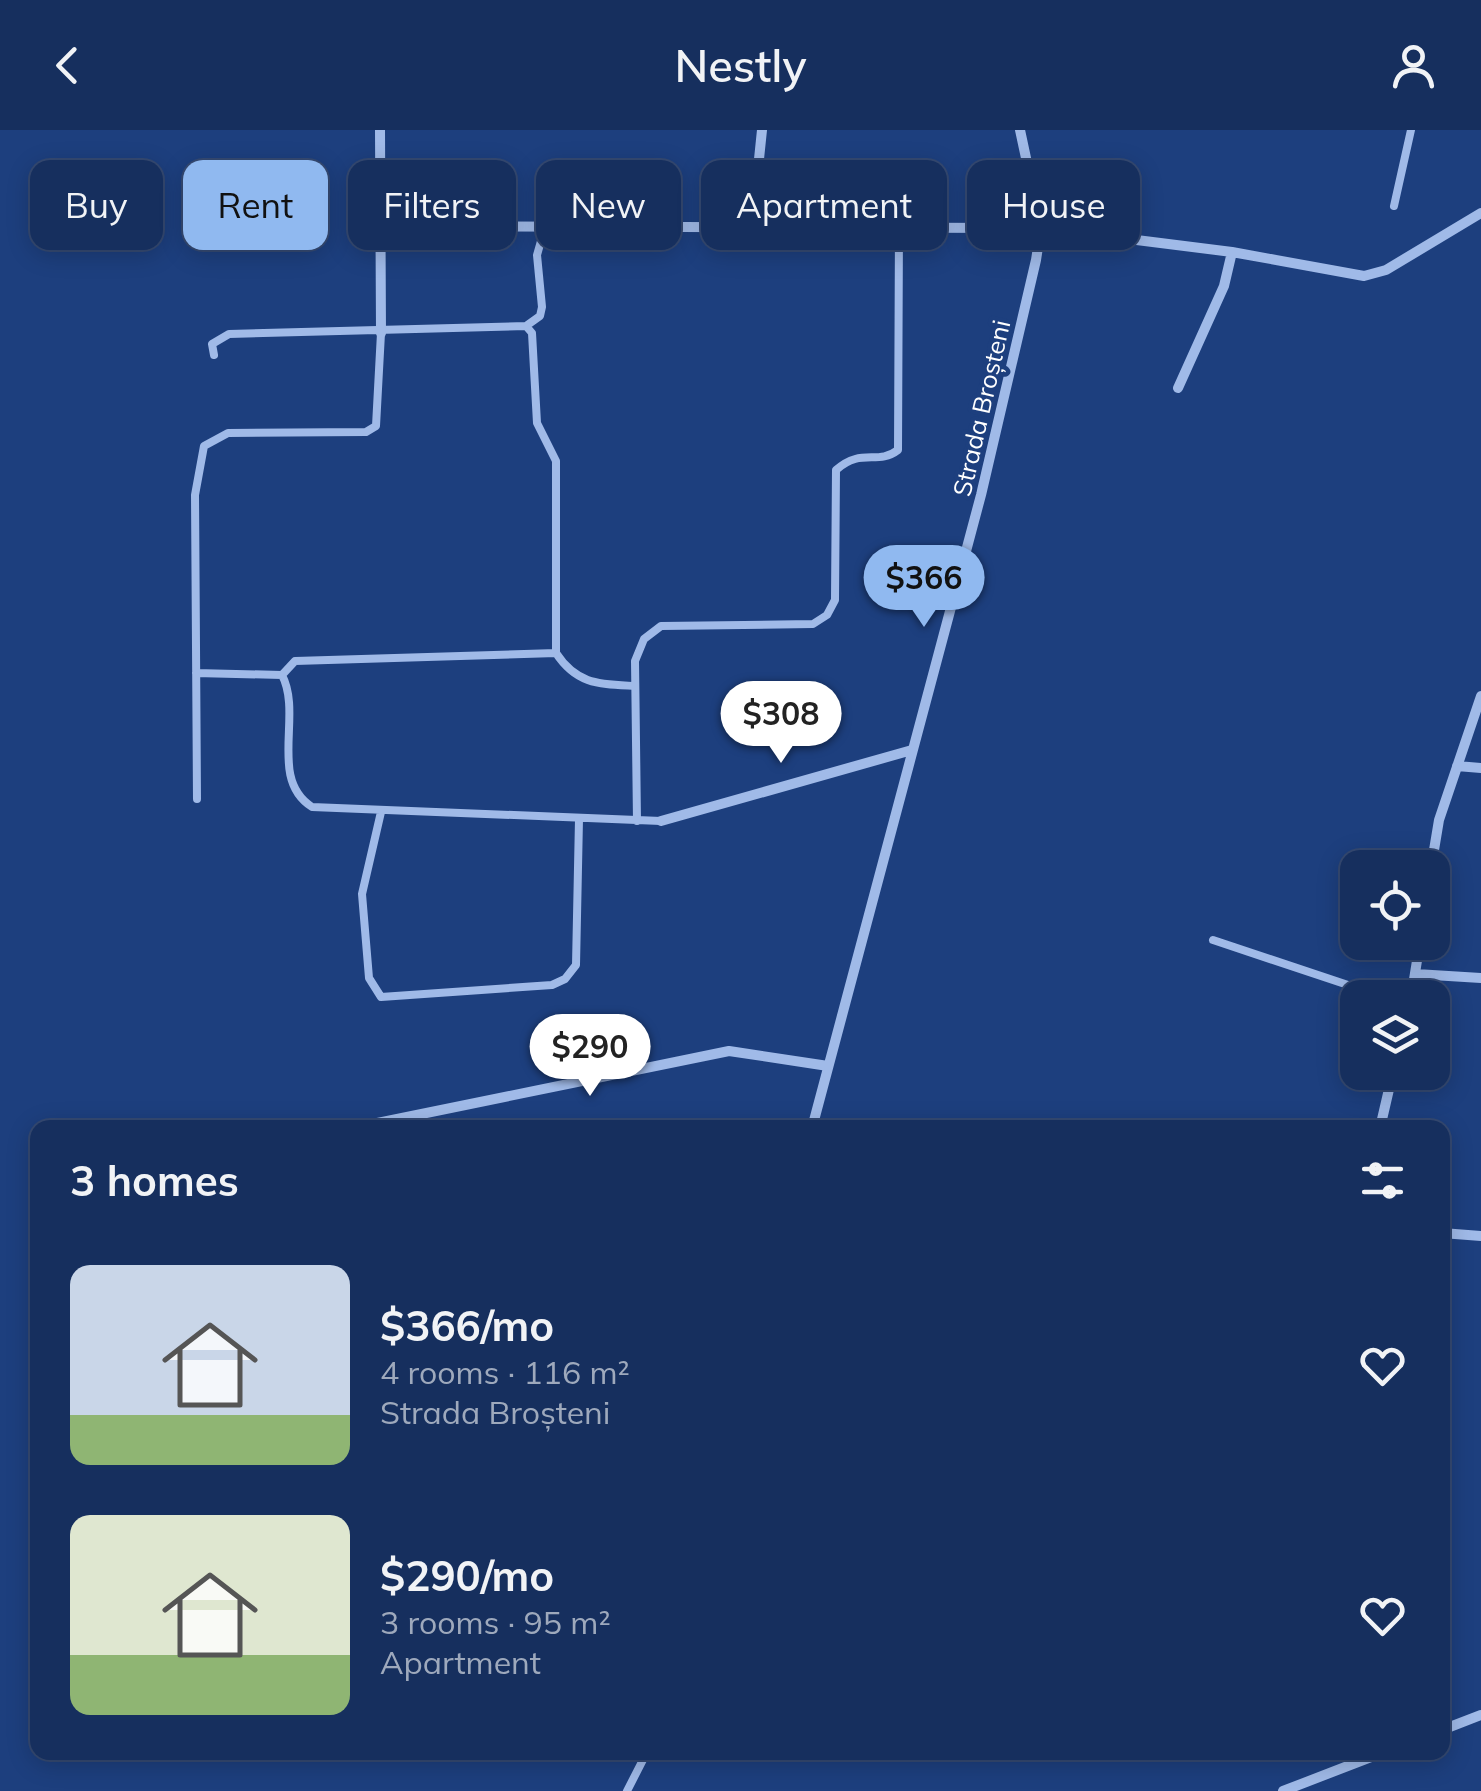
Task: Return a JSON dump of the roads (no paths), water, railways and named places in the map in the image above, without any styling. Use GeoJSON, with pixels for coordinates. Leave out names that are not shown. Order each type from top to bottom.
{"type":"FeatureCollection","features":[{"type":"Feature","properties":{"kind":"street"},"geometry":{"type":"LineString","coordinates":[[380,130],[381,160]]}},
{"type":"Feature","properties":{"kind":"street"},"geometry":{"type":"LineString","coordinates":[[759,160],[762,130]]}},
{"type":"Feature","properties":{"kind":"street","name":"Strada Broșteni"},"geometry":{"type":"LineString","coordinates":[[1020,130],[1025,160]]}},
{"type":"Feature","properties":{"kind":"street"},"geometry":{"type":"LineString","coordinates":[[1140,241],[1232,252],[1364,276],[1386,270],[1479,215]]}},
{"type":"Feature","properties":{"kind":"street"},"geometry":{"type":"LineString","coordinates":[[381,333],[382,250]]}},
{"type":"Feature","properties":{"kind":"street","name":"Strada Broșteni"},"geometry":{"type":"LineString","coordinates":[[814,1120],[980,495],[1032,250]]}},
{"type":"Feature","properties":{"kind":"street"},"geometry":{"type":"LineString","coordinates":[[1178,388],[1224,286],[1232,252]]}},
{"type":"Feature","properties":{"kind":"street"},"geometry":{"type":"LineString","coordinates":[[1435,850],[1481,696]]}},
{"type":"Feature","properties":{"kind":"street"},"geometry":{"type":"LineString","coordinates":[[661,821],[912,750]]}},
{"type":"Feature","properties":{"kind":"street"},"geometry":{"type":"LineString","coordinates":[[1457,766],[1481,768]]}},
{"type":"Feature","properties":{"kind":"street"},"geometry":{"type":"LineString","coordinates":[[1415,980],[1418,960]]}},
{"type":"Feature","properties":{"kind":"street"},"geometry":{"type":"LineString","coordinates":[[1416,974],[1481,978]]}},
{"type":"Feature","properties":{"kind":"street"},"geometry":{"type":"LineString","coordinates":[[392,1120],[729,1051],[828,1066]]}},
{"type":"Feature","properties":{"kind":"street"},"geometry":{"type":"LineString","coordinates":[[1382,1120],[1389,1090]]}},
{"type":"Feature","properties":{"kind":"street"},"geometry":{"type":"LineString","coordinates":[[1450,1234],[1481,1236]]}},
{"type":"Feature","properties":{"kind":"street"},"geometry":{"type":"LineString","coordinates":[[1450,1727],[1481,1715]]}},
{"type":"Feature","properties":{"kind":"street"},"geometry":{"type":"LineString","coordinates":[[1284,1791],[1363,1760]]}},
{"type":"Feature","properties":{"kind":"lane"},"geometry":{"type":"LineString","coordinates":[[1394,206],[1411,130]]}},
{"type":"Feature","properties":{"kind":"lane"},"geometry":{"type":"LineString","coordinates":[[214,355],[212,344],[229,334],[381,333],[526,326],[540,316],[542,307],[538,250]]}},
{"type":"Feature","properties":{"kind":"lane"},"geometry":{"type":"LineString","coordinates":[[637,820],[635,662],[644,639],[661,626],[813,624],[827,614],[835,600],[836,470],[857,456],[885,458],[898,450],[899,250]]}},
{"type":"Feature","properties":{"kind":"lane"},"geometry":{"type":"LineString","coordinates":[[526,326],[532,333],[537,423],[556,461],[556,653],[567,670],[588,684],[636,686]]}},
{"type":"Feature","properties":{"kind":"lane"},"geometry":{"type":"LineString","coordinates":[[197,799],[195,494],[204,446],[228,433],[366,432],[376,426],[381,333]]}},
{"type":"Feature","properties":{"kind":"lane"},"geometry":{"type":"LineString","coordinates":[[196,673],[282,674],[295,661],[556,653]]}},
{"type":"Feature","properties":{"kind":"lane"},"geometry":{"type":"LineString","coordinates":[[282,674],[289,696],[290,775],[294,792],[312,807],[661,821]]}},
{"type":"Feature","properties":{"kind":"lane"},"geometry":{"type":"LineString","coordinates":[[381,812],[362,894],[368,978],[381,996],[552,985],[566,979],[576,965],[578,818]]}},
{"type":"Feature","properties":{"kind":"lane"},"geometry":{"type":"LineString","coordinates":[[1213,940],[1340,982]]}},
{"type":"Feature","properties":{"kind":"lane"},"geometry":{"type":"LineString","coordinates":[[627,1791],[643,1760]]}}]}
